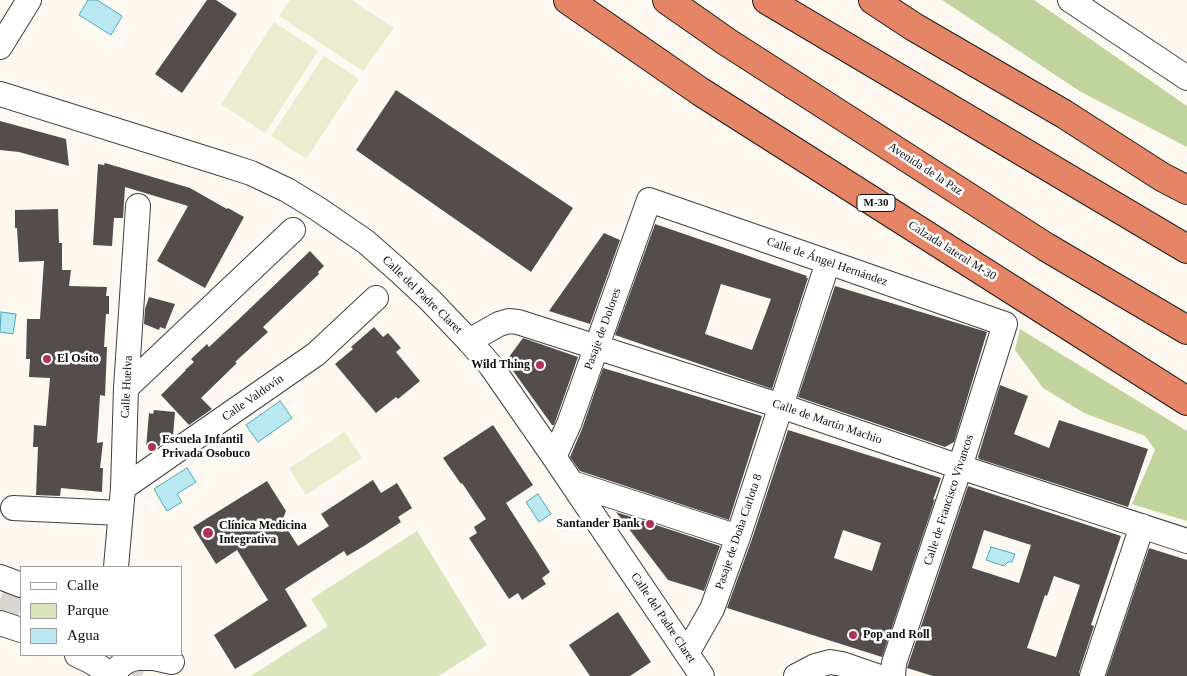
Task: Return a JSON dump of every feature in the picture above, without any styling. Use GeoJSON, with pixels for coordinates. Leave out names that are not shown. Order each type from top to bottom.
{"type":"FeatureCollection","features":[{"type":"Feature","properties":{"kind":"highway","name":"Calzada lateral M-30"},"geometry":{"type":"LineString","coordinates":[[568,0],[701,92],[1187,401]]}},
{"type":"Feature","properties":{"kind":"highway","name":"Avenida de la Paz"},"geometry":{"type":"LineString","coordinates":[[667,0],[736,47],[1046,247],[1187,330]]}},
{"type":"Feature","properties":{"kind":"highway"},"geometry":{"type":"LineString","coordinates":[[767,0],[1187,249]]}},
{"type":"Feature","properties":{"kind":"highway"},"geometry":{"type":"LineString","coordinates":[[873,0],[914,27],[1064,114],[1162,177],[1187,190]]}},
{"type":"Feature","properties":{"kind":"highway"},"geometry":{"type":"LineString","coordinates":[[1064,114],[1187,169]]}},
{"type":"Feature","properties":{"kind":"highway"},"geometry":{"type":"LineString","coordinates":[[1144,306],[1187,336]]}},
{"type":"Feature","properties":{"kind":"street"},"geometry":{"type":"LineString","coordinates":[[0,47],[29,0]]}},
{"type":"Feature","properties":{"kind":"street"},"geometry":{"type":"LineString","coordinates":[[1070,0],[1187,78]]}},
{"type":"Feature","properties":{"kind":"street","name":"Calle del Padre Claret"},"geometry":{"type":"LineString","coordinates":[[0,94],[251,173],[287,190],[366,242],[430,300],[491,366],[702,676]]}},
{"type":"Feature","properties":{"kind":"street","name":"Calle de Ángel Hernández"},"geometry":{"type":"LineString","coordinates":[[649,200],[1005,324]]}},
{"type":"Feature","properties":{"kind":"street","name":"Pasaje de Dolores"},"geometry":{"type":"LineString","coordinates":[[554,457],[569,424],[649,200]]}},
{"type":"Feature","properties":{"kind":"street","name":"Calle Huelva"},"geometry":{"type":"LineString","coordinates":[[116,566],[123,488],[126,388],[138,206]]}},
{"type":"Feature","properties":{"kind":"street"},"geometry":{"type":"LineString","coordinates":[[126,388],[294,230]]}},
{"type":"Feature","properties":{"kind":"street","name":"Pasaje de Doña Carlota 8"},"geometry":{"type":"LineString","coordinates":[[686,652],[712,609],[738,537],[828,262]]}},
{"type":"Feature","properties":{"kind":"street","name":"Calle Valdovín"},"geometry":{"type":"LineString","coordinates":[[123,488],[316,354],[376,298]]}},
{"type":"Feature","properties":{"kind":"street","name":"Calle de Martín Machio"},"geometry":{"type":"LineString","coordinates":[[469,341],[499,324],[509,321],[518,322],[781,406],[1187,541]]}},
{"type":"Feature","properties":{"kind":"street","name":"Calle de Francisco Vivancos"},"geometry":{"type":"LineString","coordinates":[[893,676],[894,663],[960,467],[1005,324]]}},
{"type":"Feature","properties":{"kind":"street"},"geometry":{"type":"LineString","coordinates":[[572,483],[738,537]]}},
{"type":"Feature","properties":{"kind":"street"},"geometry":{"type":"LineString","coordinates":[[13,508],[120,513]]}},
{"type":"Feature","properties":{"kind":"street"},"geometry":{"type":"LineString","coordinates":[[1092,676],[1142,526]]}},
{"type":"Feature","properties":{"kind":"street"},"geometry":{"type":"LineString","coordinates":[[0,577],[20,585]]}},
{"type":"Feature","properties":{"kind":"street"},"geometry":{"type":"LineString","coordinates":[[0,623],[20,630]]}},
{"type":"Feature","properties":{"kind":"street"},"geometry":{"type":"LineString","coordinates":[[80,656],[114,676],[120,666],[136,658],[154,658],[174,664]]}},
{"type":"Feature","properties":{"kind":"street"},"geometry":{"type":"LineString","coordinates":[[796,676],[815,666],[830,662],[842,664],[877,676]]}},
{"type":"Feature","properties":{"kind":"green space"},"geometry":{"type":"Polygon","coordinates":[[[290,0],[351,0],[394,28],[363,71],[279,16],[290,0]]]}},
{"type":"Feature","properties":{"kind":"green space"},"geometry":{"type":"Polygon","coordinates":[[[942,0],[1034,0],[1187,106],[1187,147],[1081,92],[942,0]]]}},
{"type":"Feature","properties":{"kind":"green space"},"geometry":{"type":"Polygon","coordinates":[[[274,22],[318,51],[265,133],[221,104],[274,22]]]}},
{"type":"Feature","properties":{"kind":"green space"},"geometry":{"type":"Polygon","coordinates":[[[324,56],[359,79],[306,159],[271,136],[324,56]]]}},
{"type":"Feature","properties":{"kind":"green space"},"geometry":{"type":"Polygon","coordinates":[[[1020,329],[1187,431],[1187,521],[1132,504],[1155,450],[1145,436],[1084,413],[1043,388],[1015,350],[1020,329]]]}},
{"type":"Feature","properties":{"kind":"green space"},"geometry":{"type":"Polygon","coordinates":[[[345,432],[362,458],[306,495],[289,468],[345,432]]]}},
{"type":"Feature","properties":{"kind":"green space"},"geometry":{"type":"Polygon","coordinates":[[[417,531],[487,645],[439,676],[251,676],[328,626],[311,599],[417,531]]]}},
{"type":"Feature","properties":{"kind":"water"},"geometry":{"type":"Polygon","coordinates":[[[88,0],[97,0],[122,16],[111,35],[79,15],[88,0]]]}},
{"type":"Feature","properties":{"kind":"water"},"geometry":{"type":"Polygon","coordinates":[[[1,312],[16,314],[13,334],[0,332],[1,312]]]}},
{"type":"Feature","properties":{"kind":"water"},"geometry":{"type":"Polygon","coordinates":[[[280,401],[292,418],[258,442],[246,425],[280,401]]]}},
{"type":"Feature","properties":{"kind":"water"},"geometry":{"type":"Polygon","coordinates":[[[187,468],[196,482],[177,494],[182,502],[167,511],[154,489],[187,468]]]}},
{"type":"Feature","properties":{"kind":"water"},"geometry":{"type":"Polygon","coordinates":[[[538,494],[551,514],[539,522],[526,502],[538,494]]]}},
{"type":"Feature","properties":{"kind":"water"},"geometry":{"type":"Polygon","coordinates":[[[991,547],[1015,554],[1012,562],[1008,562],[1004,566],[986,560],[991,547]]]}},
{"type":"Feature","properties":{"kind":"building"},"geometry":{"type":"Polygon","coordinates":[[[207,0],[216,0],[237,14],[182,93],[155,74],[207,0]]]}},
{"type":"Feature","properties":{"kind":"building"},"geometry":{"type":"Polygon","coordinates":[[[396,90],[573,208],[531,272],[356,150],[396,90]]]}},
{"type":"Feature","properties":{"kind":"building"},"geometry":{"type":"Polygon","coordinates":[[[0,121],[66,139],[69,166],[19,152],[0,150],[0,121]]]}},
{"type":"Feature","properties":{"kind":"building"},"geometry":{"type":"Polygon","coordinates":[[[105,163],[190,188],[244,217],[205,288],[157,261],[188,206],[125,187],[123,218],[114,218],[112,246],[93,245],[98,164],[104,165],[105,163]]]}},
{"type":"Feature","properties":{"kind":"building"},"geometry":{"type":"Polygon","coordinates":[[[58,209],[59,243],[62,243],[62,270],[71,270],[69,286],[107,287],[106,296],[109,296],[109,314],[106,314],[104,347],[107,347],[105,396],[100,395],[97,443],[103,442],[100,468],[103,468],[102,492],[61,488],[60,496],[36,495],[38,447],[33,447],[34,425],[46,426],[50,378],[29,377],[30,359],[26,359],[27,319],[40,319],[44,261],[19,262],[17,228],[15,228],[15,210],[58,209]]]}},
{"type":"Feature","properties":{"kind":"building"},"geometry":{"type":"Polygon","coordinates":[[[655,224],[807,276],[806,278],[808,278],[772,389],[615,335],[655,224]],[[721,284],[705,334],[752,350],[771,299],[721,284]]]}},
{"type":"Feature","properties":{"kind":"building"},"geometry":{"type":"Polygon","coordinates":[[[604,233],[620,240],[590,324],[549,311],[604,233]]]}},
{"type":"Feature","properties":{"kind":"building"},"geometry":{"type":"Polygon","coordinates":[[[310,251],[324,266],[318,272],[319,274],[263,327],[268,332],[235,362],[237,363],[201,398],[212,409],[189,425],[161,395],[194,362],[191,359],[207,344],[209,347],[310,251]]]}},
{"type":"Feature","properties":{"kind":"building"},"geometry":{"type":"Polygon","coordinates":[[[835,286],[987,332],[954,442],[945,447],[798,397],[835,286]]]}},
{"type":"Feature","properties":{"kind":"building"},"geometry":{"type":"Polygon","coordinates":[[[149,297],[175,304],[165,329],[160,327],[159,330],[144,324],[145,309],[149,297]]]}},
{"type":"Feature","properties":{"kind":"building"},"geometry":{"type":"Polygon","coordinates":[[[374,327],[383,337],[388,333],[401,348],[396,352],[420,381],[398,399],[396,397],[376,413],[335,364],[353,349],[351,347],[374,327]]]}},
{"type":"Feature","properties":{"kind":"building"},"geometry":{"type":"Polygon","coordinates":[[[523,338],[578,357],[554,425],[552,425],[506,361],[523,338]]]}},
{"type":"Feature","properties":{"kind":"building"},"geometry":{"type":"Polygon","coordinates":[[[603,368],[762,416],[729,520],[580,471],[570,457],[582,429],[603,368]]]}},
{"type":"Feature","properties":{"kind":"building"},"geometry":{"type":"Polygon","coordinates":[[[1000,385],[1028,396],[1014,434],[1049,448],[1059,420],[1148,449],[1128,507],[979,459],[978,457],[1000,385]]]}},
{"type":"Feature","properties":{"kind":"building"},"geometry":{"type":"Polygon","coordinates":[[[154,410],[175,412],[173,436],[156,448],[146,448],[149,413],[153,414],[154,410]]]}},
{"type":"Feature","properties":{"kind":"building"},"geometry":{"type":"Polygon","coordinates":[[[493,425],[533,485],[506,503],[550,572],[542,578],[546,584],[522,600],[518,593],[509,599],[469,538],[477,533],[474,527],[486,519],[443,458],[493,425]]]}},
{"type":"Feature","properties":{"kind":"building"},"geometry":{"type":"Polygon","coordinates":[[[788,430],[941,478],[882,657],[727,608],[788,430]],[[843,530],[834,558],[872,571],[881,543],[843,530]]]}},
{"type":"Feature","properties":{"kind":"building"},"geometry":{"type":"Polygon","coordinates":[[[373,480],[381,493],[397,483],[412,508],[398,517],[401,522],[364,546],[347,556],[344,551],[285,589],[307,626],[235,669],[214,635],[268,600],[237,550],[216,564],[193,527],[267,481],[286,511],[282,521],[298,546],[329,526],[321,514],[373,480]]]}},
{"type":"Feature","properties":{"kind":"building"},"geometry":{"type":"Polygon","coordinates":[[[968,486],[1121,536],[1091,625],[1094,626],[1079,676],[933,676],[907,668],[968,486]],[[984,530],[972,568],[1019,583],[1031,545],[984,530]],[[1054,576],[1047,596],[1045,595],[1027,648],[1056,657],[1080,585],[1054,576]]]}},
{"type":"Feature","properties":{"kind":"building"},"geometry":{"type":"Polygon","coordinates":[[[616,512],[720,546],[704,591],[668,580],[616,512]]]}},
{"type":"Feature","properties":{"kind":"building"},"geometry":{"type":"Polygon","coordinates":[[[1149,548],[1187,560],[1187,676],[1106,676],[1149,548]]]}},
{"type":"Feature","properties":{"kind":"building"},"geometry":{"type":"Polygon","coordinates":[[[618,612],[651,662],[630,676],[590,676],[569,645],[618,612]]]}},
{"type":"Feature","properties":{"kind":"tunnel"},"geometry":{"type":"LineString","coordinates":[[0,599],[20,608]]}},
{"type":"Feature","properties":{"kind":"tunnel"},"geometry":{"type":"LineString","coordinates":[[128,656],[153,676]]}},
{"type":"Feature","properties":{"kind":"place","name":"El Osito"},"geometry":{"type":"Point","coordinates":[47,359]}},
{"type":"Feature","properties":{"kind":"place","name":"Wild Thing"},"geometry":{"type":"Point","coordinates":[540,365]}},
{"type":"Feature","properties":{"kind":"place","name":"Escuela Infantil Privada Osobuco"},"geometry":{"type":"Point","coordinates":[152,447]}},
{"type":"Feature","properties":{"kind":"place","name":"Santander Bank"},"geometry":{"type":"Point","coordinates":[650,524]}},
{"type":"Feature","properties":{"kind":"place","name":"Clínica Medicina Integrativa"},"geometry":{"type":"Point","coordinates":[208,533]}},
{"type":"Feature","properties":{"kind":"place","name":"Pop and Roll"},"geometry":{"type":"Point","coordinates":[853,635]}}]}
